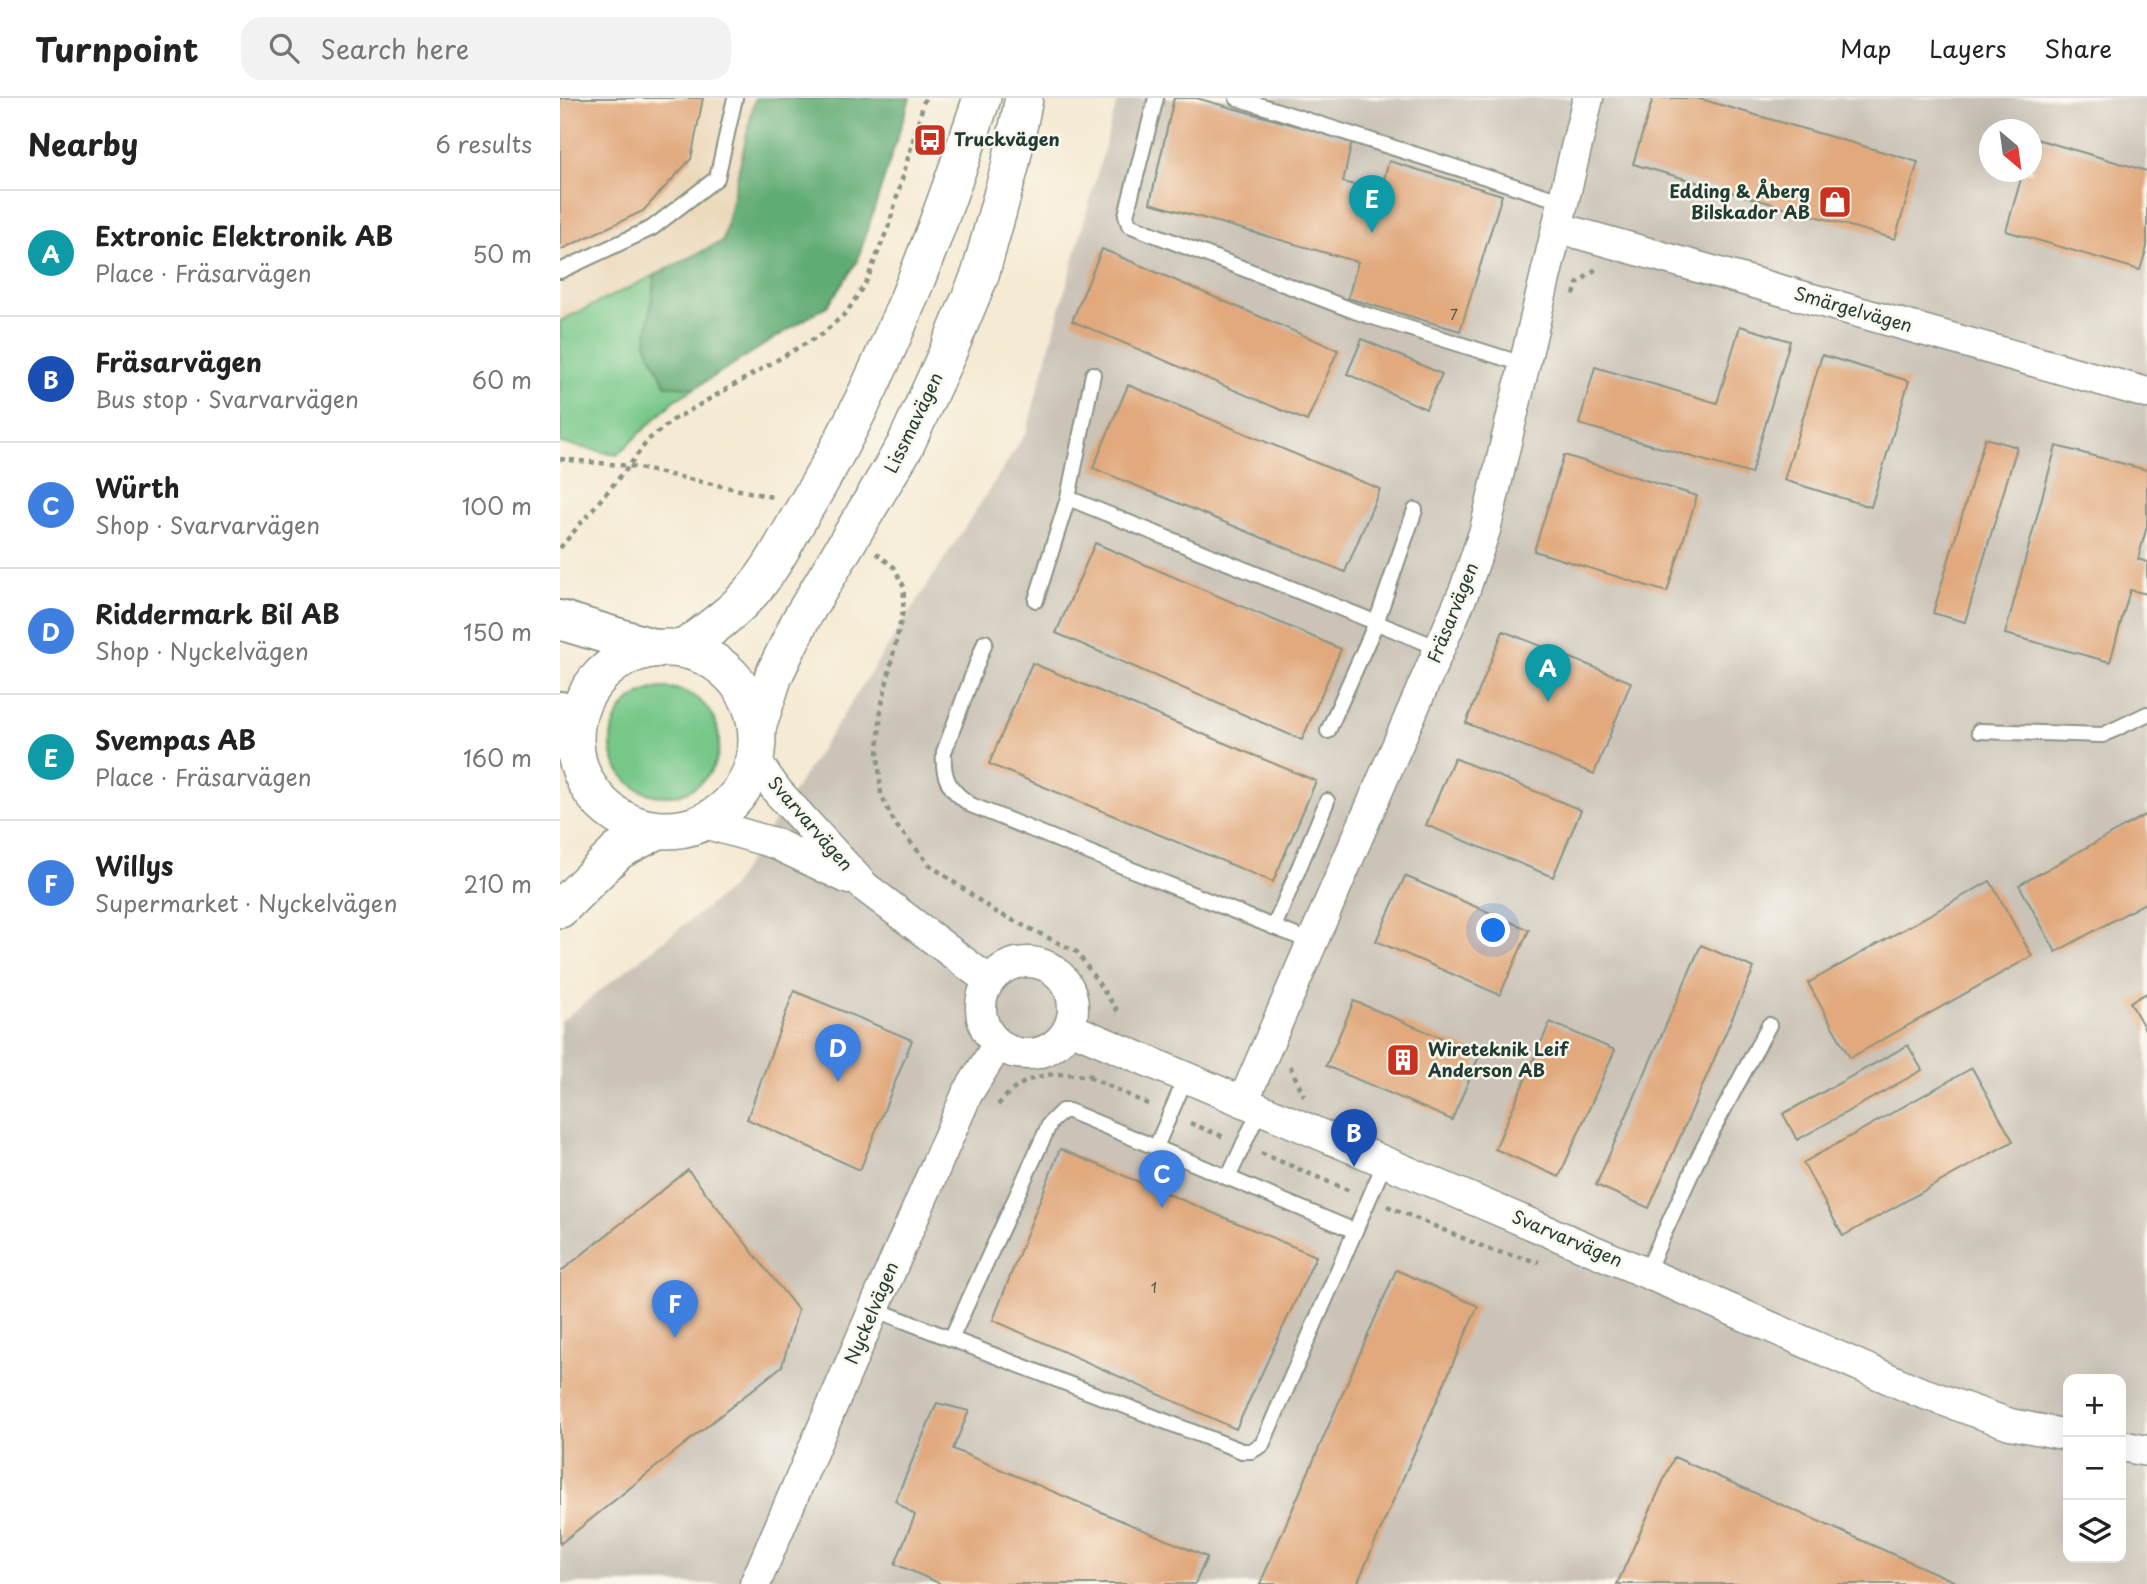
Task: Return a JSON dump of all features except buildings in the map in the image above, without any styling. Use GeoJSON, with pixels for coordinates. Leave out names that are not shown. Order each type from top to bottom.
{"type":"FeatureCollection","features":[{"type":"Feature","properties":{"kind":"highway"},"geometry":{"type":"LineString","coordinates":[[560,620],[667,649]]}},
{"type":"Feature","properties":{"kind":"street"},"geometry":{"type":"LineString","coordinates":[[667,649],[714,662],[726,670],[748,703],[756,744],[745,786],[727,808],[704,823],[680,830],[656,831],[621,820],[593,795],[568,750],[581,704],[598,678],[622,659],[667,649],[711,629],[753,590],[820,482],[865,401],[911,295],[982,98]]}},
{"type":"Feature","properties":{"kind":"street","name":"Lissmavägen"},"geometry":{"type":"LineString","coordinates":[[756,744],[775,675],[800,621],[905,446],[980,275],[1010,167],[1024,98]]}},
{"type":"Feature","properties":{"kind":"street","name":"Fräsarvägen"},"geometry":{"type":"LineString","coordinates":[[1252,1106],[1311,942],[1465,589],[1485,530],[1588,98]]}},
{"type":"Feature","properties":{"kind":"street","name":"Smärgelvägen"},"geometry":{"type":"LineString","coordinates":[[1561,215],[2147,393]]}},
{"type":"Feature","properties":{"kind":"street","name":"Svarvarvägen"},"geometry":{"type":"LineString","coordinates":[[756,744],[778,792],[866,887],[989,981]]}},
{"type":"Feature","properties":{"kind":"street","name":"Svarvarvägen"},"geometry":{"type":"LineString","coordinates":[[704,823],[774,843],[866,887]]}},
{"type":"Feature","properties":{"kind":"street"},"geometry":{"type":"LineString","coordinates":[[560,909],[618,851],[656,831]]}},
{"type":"Feature","properties":{"kind":"street"},"geometry":{"type":"LineString","coordinates":[[1034,962],[1045,965],[1065,982],[1073,996],[1070,1028],[1059,1043],[1044,1052],[1032,1055],[1015,1054],[998,1046],[988,1034],[982,1019],[983,997],[989,981],[997,971],[1010,963],[1034,962]]}},
{"type":"Feature","properties":{"kind":"street","name":"Svarvarvägen"},"geometry":{"type":"LineString","coordinates":[[1070,1028],[1917,1391],[2010,1424],[2063,1434]]}},
{"type":"Feature","properties":{"kind":"street","name":"Nyckelvägen"},"geometry":{"type":"LineString","coordinates":[[762,1576],[967,1094],[998,1046]]}},
{"type":"Feature","properties":{"kind":"street"},"geometry":{"type":"LineString","coordinates":[[2126,1447],[2147,1451]]}},
{"type":"Feature","properties":{"kind":"lane"},"geometry":{"type":"LineString","coordinates":[[560,271],[652,228],[717,178],[735,98]]}},
{"type":"Feature","properties":{"kind":"lane"},"geometry":{"type":"LineString","coordinates":[[1156,98],[1126,215],[1129,225],[1357,312],[1526,365]]}},
{"type":"Feature","properties":{"kind":"lane"},"geometry":{"type":"LineString","coordinates":[[1237,98],[1561,215]]}},
{"type":"Feature","properties":{"kind":"lane"},"geometry":{"type":"LineString","coordinates":[[1036,600],[1068,498],[1093,374]]}},
{"type":"Feature","properties":{"kind":"lane"},"geometry":{"type":"LineString","coordinates":[[1068,498],[1439,648]]}},
{"type":"Feature","properties":{"kind":"lane"},"geometry":{"type":"LineString","coordinates":[[1328,731],[1376,623],[1415,510]]}},
{"type":"Feature","properties":{"kind":"lane"},"geometry":{"type":"LineString","coordinates":[[985,642],[944,752],[943,767],[948,782],[957,795],[971,805],[1311,942]]}},
{"type":"Feature","properties":{"kind":"lane"},"geometry":{"type":"LineString","coordinates":[[1979,731],[2103,735],[2147,714]]}},
{"type":"Feature","properties":{"kind":"lane"},"geometry":{"type":"LineString","coordinates":[[1274,927],[1326,801]]}},
{"type":"Feature","properties":{"kind":"lane"},"geometry":{"type":"LineString","coordinates":[[1646,1273],[1701,1152],[1769,1025]]}},
{"type":"Feature","properties":{"kind":"lane"},"geometry":{"type":"LineString","coordinates":[[1156,1147],[1186,1077]]}},
{"type":"Feature","properties":{"kind":"lane"},"geometry":{"type":"LineString","coordinates":[[1228,1178],[1243,1146],[1252,1106]]}},
{"type":"Feature","properties":{"kind":"lane"},"geometry":{"type":"LineString","coordinates":[[951,1339],[1050,1123],[1062,1111],[1069,1111],[1355,1231]]}},
{"type":"Feature","properties":{"kind":"lane"},"geometry":{"type":"LineString","coordinates":[[874,1309],[1242,1451],[1251,1451],[1262,1445],[1385,1162]]}},
{"type":"Feature","properties":{"kind":"path"},"geometry":{"type":"LineString","coordinates":[[560,548],[648,440],[673,419],[821,334],[847,312],[867,280],[889,225],[925,98]]}},
{"type":"Feature","properties":{"kind":"path"},"geometry":{"type":"LineString","coordinates":[[1574,297],[1577,284],[1594,269],[1604,266]]}},
{"type":"Feature","properties":{"kind":"path"},"geometry":{"type":"LineString","coordinates":[[560,459],[629,466],[778,499]]}},
{"type":"Feature","properties":{"kind":"path"},"geometry":{"type":"LineString","coordinates":[[873,551],[894,567],[904,587],[903,611],[881,708],[878,753],[881,795],[895,824],[930,865],[994,911],[1077,952],[1119,1013],[1098,1040],[1089,1077]]}},
{"type":"Feature","properties":{"kind":"path"},"geometry":{"type":"LineString","coordinates":[[1288,1061],[1306,1100]]}},
{"type":"Feature","properties":{"kind":"path"},"geometry":{"type":"LineString","coordinates":[[992,1113],[1008,1092],[1027,1081],[1046,1074],[1069,1073],[1089,1077],[1243,1146],[1491,1251],[1550,1265]]}},
{"type":"Feature","properties":{"kind":"shaded area"},"geometry":{"type":"Polygon","coordinates":[[[560,98],[755,98],[723,241],[560,321],[560,98]]]}},
{"type":"Feature","properties":{"kind":"shaded area"},"geometry":{"type":"Polygon","coordinates":[[[1118,98],[2147,98],[2147,1584],[560,1584],[560,1022],[731,888],[1026,433],[1118,98]]]}},
{"type":"Feature","properties":{"kind":"green space"},"geometry":{"type":"Polygon","coordinates":[[[755,98],[910,98],[857,262],[828,305],[695,388],[666,385],[646,344],[655,275],[723,241],[755,98]]]}},
{"type":"Feature","properties":{"kind":"green space"},"geometry":{"type":"Polygon","coordinates":[[[655,275],[647,345],[666,385],[695,388],[675,400],[617,455],[560,443],[560,321],[655,275]]]}},
{"type":"Feature","properties":{"kind":"green space"},"geometry":{"type":"Polygon","coordinates":[[[665,688],[686,692],[703,704],[715,721],[719,742],[715,763],[703,780],[686,792],[665,796],[644,792],[627,780],[615,763],[611,742],[615,721],[627,704],[644,692],[665,688]]]}},
{"type":"Feature","properties":{"kind":"place","name":"Truckvägen"},"geometry":{"type":"Point","coordinates":[930,140]}},
{"type":"Feature","properties":{"kind":"place","name":"Edding & Åberg Bilskador AB"},"geometry":{"type":"Point","coordinates":[1835,202]}},
{"type":"Feature","properties":{"kind":"place","name":"Svempas AB"},"geometry":{"type":"Point","coordinates":[1372,233]}},
{"type":"Feature","properties":{"kind":"place","name":"Extronic Elektronik AB"},"geometry":{"type":"Point","coordinates":[1548,702]}},
{"type":"Feature","properties":{"kind":"place","name":"Wireteknik Leif Anderson AB"},"geometry":{"type":"Point","coordinates":[1403,1060]}},
{"type":"Feature","properties":{"kind":"place","name":"Riddermark Bil AB"},"geometry":{"type":"Point","coordinates":[838,1082]}},
{"type":"Feature","properties":{"kind":"place","name":"Fräsarvägen"},"geometry":{"type":"Point","coordinates":[1354,1167]}},
{"type":"Feature","properties":{"kind":"place","name":"Würth"},"geometry":{"type":"Point","coordinates":[1162,1208]}},
{"type":"Feature","properties":{"kind":"place","name":"Willys"},"geometry":{"type":"Point","coordinates":[675,1338]}}]}
